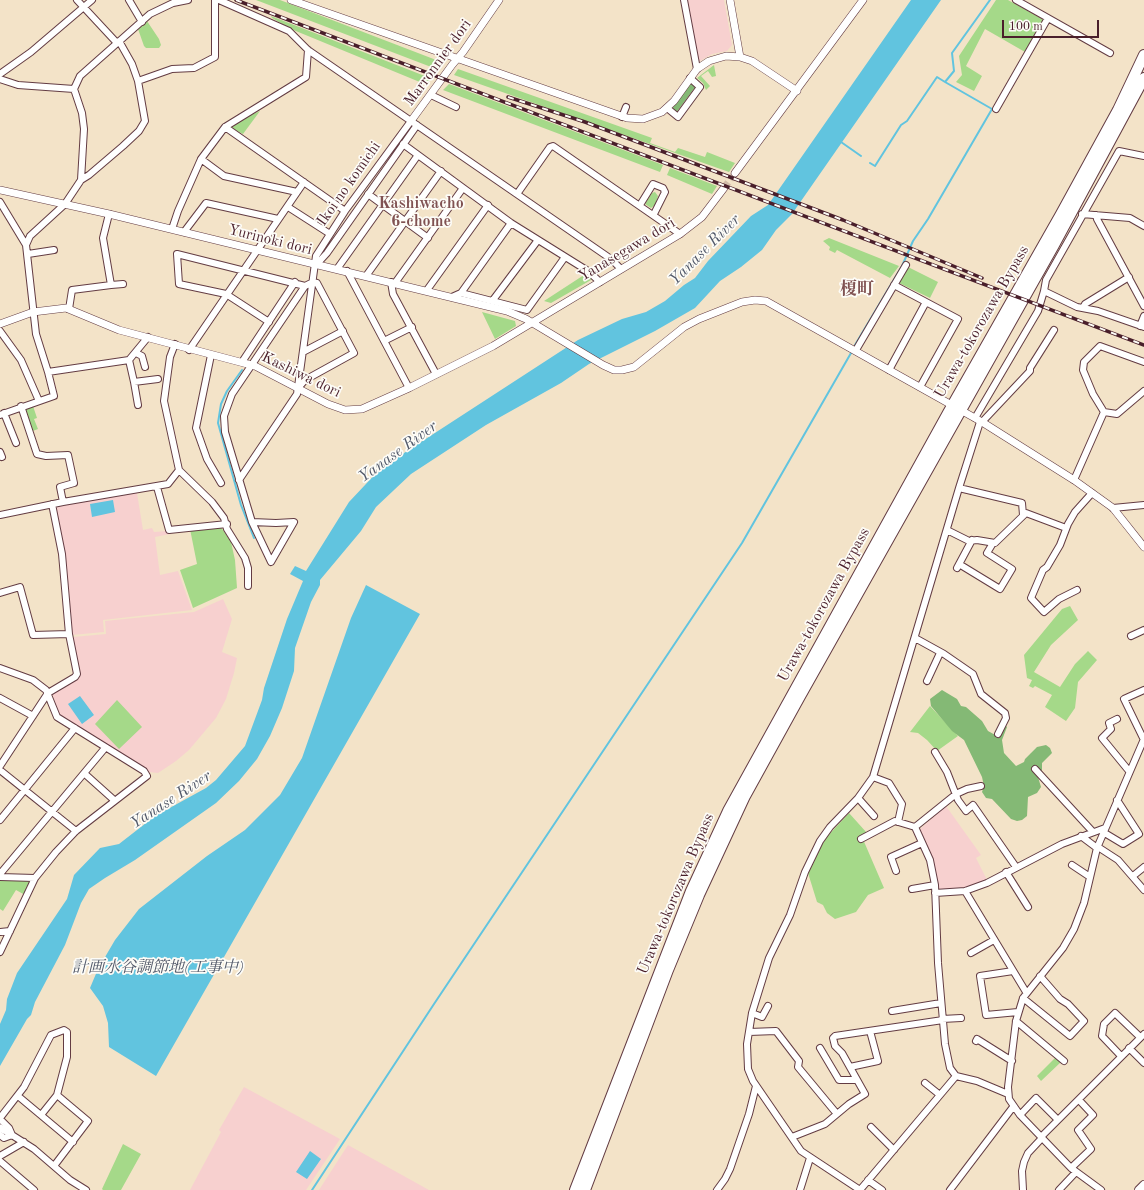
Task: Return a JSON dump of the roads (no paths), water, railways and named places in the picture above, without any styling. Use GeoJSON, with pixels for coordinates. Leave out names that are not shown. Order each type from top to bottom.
{"type":"FeatureCollection","features":[{"type":"Feature","properties":{"kind":"highway","name":"Urawa-tokorozawa Bypass"},"geometry":{"type":"LineString","coordinates":[[575,1190],[691,891],[728,811],[768,736],[952,405],[1087,167],[1118,110],[1144,55]]}},
{"type":"Feature","properties":{"kind":"highway","name":"Urawa-tokorozawa Bypass"},"geometry":{"type":"LineString","coordinates":[[585,1190],[668,970],[699,895],[733,822],[777,737],[1111,142],[1144,78]]}},
{"type":"Feature","properties":{"kind":"main road"},"geometry":{"type":"LineString","coordinates":[[1139,1190],[1144,1185]]}},
{"type":"Feature","properties":{"kind":"street"},"geometry":{"type":"LineString","coordinates":[[26,244],[30,236],[65,204],[81,180],[114,154],[143,126],[145,118],[138,81],[129,56],[118,42],[77,0]]}},
{"type":"Feature","properties":{"kind":"street"},"geometry":{"type":"LineString","coordinates":[[0,74],[31,52],[92,0]]}},
{"type":"Feature","properties":{"kind":"street"},"geometry":{"type":"LineString","coordinates":[[129,0],[142,22]]}},
{"type":"Feature","properties":{"kind":"street"},"geometry":{"type":"LineString","coordinates":[[81,180],[84,130],[82,113],[74,89],[80,76],[150,14],[172,1],[188,0]]}},
{"type":"Feature","properties":{"kind":"street"},"geometry":{"type":"LineString","coordinates":[[138,81],[172,69],[194,68],[215,57],[214,0]]}},
{"type":"Feature","properties":{"kind":"street"},"geometry":{"type":"LineString","coordinates":[[219,0],[289,31],[308,50],[619,264],[622,269]]}},
{"type":"Feature","properties":{"kind":"street"},"geometry":{"type":"LineString","coordinates":[[290,0],[622,117],[643,119],[657,115],[667,108],[697,70],[717,58],[726,56],[740,57],[756,64],[797,91]]}},
{"type":"Feature","properties":{"kind":"street","name":"Marronnier dori"},"geometry":{"type":"LineString","coordinates":[[414,123],[431,95],[499,0]]}},
{"type":"Feature","properties":{"kind":"street"},"geometry":{"type":"LineString","coordinates":[[684,0],[697,70]]}},
{"type":"Feature","properties":{"kind":"street"},"geometry":{"type":"LineString","coordinates":[[730,0],[740,57]]}},
{"type":"Feature","properties":{"kind":"street"},"geometry":{"type":"LineString","coordinates":[[735,173],[863,0]]}},
{"type":"Feature","properties":{"kind":"street"},"geometry":{"type":"LineString","coordinates":[[1016,0],[1110,53]]}},
{"type":"Feature","properties":{"kind":"street"},"geometry":{"type":"LineString","coordinates":[[996,109],[1048,18]]}},
{"type":"Feature","properties":{"kind":"street"},"geometry":{"type":"LineString","coordinates":[[172,229],[178,211],[202,159],[226,127],[306,77],[308,50]]}},
{"type":"Feature","properties":{"kind":"street"},"geometry":{"type":"LineString","coordinates":[[667,108],[678,117],[700,87],[690,78]]}},
{"type":"Feature","properties":{"kind":"street"},"geometry":{"type":"LineString","coordinates":[[0,79],[18,85],[74,89]]}},
{"type":"Feature","properties":{"kind":"street"},"geometry":{"type":"LineString","coordinates":[[431,95],[456,106]]}},
{"type":"Feature","properties":{"kind":"street"},"geometry":{"type":"LineString","coordinates":[[622,117],[626,107]]}},
{"type":"Feature","properties":{"kind":"street"},"geometry":{"type":"LineString","coordinates":[[316,265],[327,253],[403,144],[414,123]]}},
{"type":"Feature","properties":{"kind":"street","name":"Ikoi no komichi"},"geometry":{"type":"LineString","coordinates":[[298,388],[316,265],[316,256],[345,211],[414,123]]}},
{"type":"Feature","properties":{"kind":"street"},"geometry":{"type":"LineString","coordinates":[[226,127],[345,211]]}},
{"type":"Feature","properties":{"kind":"street"},"geometry":{"type":"LineString","coordinates":[[403,144],[538,240],[588,271],[600,282]]}},
{"type":"Feature","properties":{"kind":"street"},"geometry":{"type":"LineString","coordinates":[[517,194],[550,147],[553,146],[654,214],[680,234]]}},
{"type":"Feature","properties":{"kind":"street"},"geometry":{"type":"LineString","coordinates":[[956,1076],[860,1190],[801,1151],[756,1086],[748,1069],[747,1044],[752,1013],[769,958],[790,915],[805,872],[820,841],[830,827],[858,798],[873,777],[979,421],[1038,311],[1046,280],[1119,151],[1144,156]]}},
{"type":"Feature","properties":{"kind":"street"},"geometry":{"type":"LineString","coordinates":[[337,269],[418,155]]}},
{"type":"Feature","properties":{"kind":"street"},"geometry":{"type":"LineString","coordinates":[[202,159],[224,176],[298,192]]}},
{"type":"Feature","properties":{"kind":"street"},"geometry":{"type":"LineString","coordinates":[[366,276],[441,171]]}},
{"type":"Feature","properties":{"kind":"street"},"geometry":{"type":"LineString","coordinates":[[189,350],[304,182]]}},
{"type":"Feature","properties":{"kind":"street"},"geometry":{"type":"LineString","coordinates":[[640,205],[652,184],[663,188],[665,192],[654,214]]}},
{"type":"Feature","properties":{"kind":"street"},"geometry":{"type":"LineString","coordinates":[[436,374],[393,294],[393,282],[428,238],[463,188]]}},
{"type":"Feature","properties":{"kind":"street","name":"Yanasegawa dori"},"geometry":{"type":"LineString","coordinates":[[532,322],[680,234],[702,217],[724,188]]}},
{"type":"Feature","properties":{"kind":"street","name":"Yurinoki dori"},"geometry":{"type":"LineString","coordinates":[[0,190],[172,229],[316,265],[427,290],[507,311],[532,322],[603,365],[618,370],[634,367],[691,323],[736,304],[751,300],[770,302],[961,410],[1074,480],[1113,508],[1144,547]]}},
{"type":"Feature","properties":{"kind":"street"},"geometry":{"type":"LineString","coordinates":[[368,194],[428,238]]}},
{"type":"Feature","properties":{"kind":"street"},"geometry":{"type":"LineString","coordinates":[[0,202],[26,244],[33,312],[38,340],[54,396],[21,406],[2,414],[16,443]]}},
{"type":"Feature","properties":{"kind":"street"},"geometry":{"type":"LineString","coordinates":[[184,232],[206,203],[278,219]]}},
{"type":"Feature","properties":{"kind":"street"},"geometry":{"type":"LineString","coordinates":[[427,290],[488,205]]}},
{"type":"Feature","properties":{"kind":"street"},"geometry":{"type":"LineString","coordinates":[[288,207],[330,234]]}},
{"type":"Feature","properties":{"kind":"street"},"geometry":{"type":"LineString","coordinates":[[109,214],[103,238],[111,285]]}},
{"type":"Feature","properties":{"kind":"street"},"geometry":{"type":"LineString","coordinates":[[1082,214],[1130,218],[1144,226]]}},
{"type":"Feature","properties":{"kind":"street"},"geometry":{"type":"LineString","coordinates":[[1096,215],[1144,306]]}},
{"type":"Feature","properties":{"kind":"street"},"geometry":{"type":"LineString","coordinates":[[452,297],[460,293],[512,222]]}},
{"type":"Feature","properties":{"kind":"street"},"geometry":{"type":"LineString","coordinates":[[493,300],[538,240]]}},
{"type":"Feature","properties":{"kind":"street"},"geometry":{"type":"LineString","coordinates":[[28,254],[54,250]]}},
{"type":"Feature","properties":{"kind":"street"},"geometry":{"type":"LineString","coordinates":[[269,322],[226,294],[179,284],[176,254],[295,282],[304,286]]}},
{"type":"Feature","properties":{"kind":"street"},"geometry":{"type":"LineString","coordinates":[[460,293],[493,300],[527,310],[565,257]]}},
{"type":"Feature","properties":{"kind":"street"},"geometry":{"type":"LineString","coordinates":[[856,350],[906,264]]}},
{"type":"Feature","properties":{"kind":"street"},"geometry":{"type":"LineString","coordinates":[[347,271],[408,388]]}},
{"type":"Feature","properties":{"kind":"street"},"geometry":{"type":"LineString","coordinates":[[1083,308],[1084,304],[1130,277]]}},
{"type":"Feature","properties":{"kind":"street"},"geometry":{"type":"LineString","coordinates":[[242,362],[295,282]]}},
{"type":"Feature","properties":{"kind":"street"},"geometry":{"type":"LineString","coordinates":[[239,480],[297,394],[298,388],[305,380],[354,353],[317,283],[313,282],[304,286],[232,394],[224,416],[225,432],[239,480],[252,522],[271,562],[294,522],[252,522]]}},
{"type":"Feature","properties":{"kind":"street"},"geometry":{"type":"LineString","coordinates":[[69,309],[72,290],[123,284]]}},
{"type":"Feature","properties":{"kind":"street"},"geometry":{"type":"LineString","coordinates":[[894,285],[958,319],[920,387]]}},
{"type":"Feature","properties":{"kind":"street"},"geometry":{"type":"LineString","coordinates":[[1044,291],[1083,308],[1098,311],[1142,326],[1144,316]]}},
{"type":"Feature","properties":{"kind":"street"},"geometry":{"type":"LineString","coordinates":[[888,370],[926,302]]}},
{"type":"Feature","properties":{"kind":"street","name":"Kashiwa dori"},"geometry":{"type":"LineString","coordinates":[[0,324],[33,312],[62,307],[113,328],[175,344],[189,350],[251,364],[328,404],[353,411],[370,406],[493,346],[532,322]]}},
{"type":"Feature","properties":{"kind":"street"},"geometry":{"type":"LineString","coordinates":[[384,341],[412,327]]}},
{"type":"Feature","properties":{"kind":"street"},"geometry":{"type":"LineString","coordinates":[[979,421],[1030,371],[1030,368],[1054,330]]}},
{"type":"Feature","properties":{"kind":"street"},"geometry":{"type":"LineString","coordinates":[[0,331],[21,360],[39,401]]}},
{"type":"Feature","properties":{"kind":"street"},"geometry":{"type":"LineString","coordinates":[[303,352],[343,331]]}},
{"type":"Feature","properties":{"kind":"street"},"geometry":{"type":"LineString","coordinates":[[48,372],[129,360],[148,337]]}},
{"type":"Feature","properties":{"kind":"street"},"geometry":{"type":"LineString","coordinates":[[175,344],[170,357],[164,401],[179,470],[212,502],[227,524],[227,529],[246,558],[248,568],[248,586]]}},
{"type":"Feature","properties":{"kind":"street"},"geometry":{"type":"LineString","coordinates":[[1104,412],[1083,370],[1084,362],[1100,346],[1144,362]]}},
{"type":"Feature","properties":{"kind":"street"},"geometry":{"type":"LineString","coordinates":[[136,353],[142,356],[145,367]]}},
{"type":"Feature","properties":{"kind":"street"},"geometry":{"type":"LineString","coordinates":[[211,355],[196,428],[207,459],[221,483]]}},
{"type":"Feature","properties":{"kind":"street"},"geometry":{"type":"LineString","coordinates":[[129,360],[138,404]]}},
{"type":"Feature","properties":{"kind":"street"},"geometry":{"type":"LineString","coordinates":[[134,382],[158,379]]}},
{"type":"Feature","properties":{"kind":"street"},"geometry":{"type":"LineString","coordinates":[[1104,412],[1117,414],[1144,391]]}},
{"type":"Feature","properties":{"kind":"street"},"geometry":{"type":"LineString","coordinates":[[21,406],[37,454],[46,456],[68,455],[74,483],[60,487],[63,502]]}},
{"type":"Feature","properties":{"kind":"street"},"geometry":{"type":"LineString","coordinates":[[1074,480],[1104,412]]}},
{"type":"Feature","properties":{"kind":"street"},"geometry":{"type":"LineString","coordinates":[[0,515],[63,502],[157,487],[168,484],[179,470]]}},
{"type":"Feature","properties":{"kind":"street"},"geometry":{"type":"LineString","coordinates":[[157,487],[169,530],[227,524]]}},
{"type":"Feature","properties":{"kind":"street"},"geometry":{"type":"LineString","coordinates":[[959,488],[1022,503],[1023,515]]}},
{"type":"Feature","properties":{"kind":"street"},"geometry":{"type":"LineString","coordinates":[[1077,590],[1059,598],[1044,612],[1031,598],[1043,570],[1047,567],[1060,545],[1066,528],[1075,512],[1092,493]]}},
{"type":"Feature","properties":{"kind":"street"},"geometry":{"type":"LineString","coordinates":[[0,766],[48,693],[75,677],[77,674],[69,634],[62,554],[52,504]]}},
{"type":"Feature","properties":{"kind":"street"},"geometry":{"type":"LineString","coordinates":[[1113,508],[1144,505]]}},
{"type":"Feature","properties":{"kind":"street"},"geometry":{"type":"LineString","coordinates":[[947,530],[969,541],[998,542],[1023,515],[1029,513],[1066,528]]}},
{"type":"Feature","properties":{"kind":"street"},"geometry":{"type":"LineString","coordinates":[[972,540],[958,566],[1000,589],[1012,569],[987,553],[993,543]]}},
{"type":"Feature","properties":{"kind":"street"},"geometry":{"type":"LineString","coordinates":[[0,593],[20,587],[33,635],[69,634]]}},
{"type":"Feature","properties":{"kind":"street"},"geometry":{"type":"LineString","coordinates":[[1132,636],[1144,630]]}},
{"type":"Feature","properties":{"kind":"street"},"geometry":{"type":"LineString","coordinates":[[915,638],[973,674],[981,694],[1005,713],[1006,718],[998,734]]}},
{"type":"Feature","properties":{"kind":"street"},"geometry":{"type":"LineString","coordinates":[[927,681],[940,653]]}},
{"type":"Feature","properties":{"kind":"street"},"geometry":{"type":"LineString","coordinates":[[0,668],[33,680],[48,693],[57,717],[144,771],[147,776],[114,800],[76,831],[35,878],[0,952]]}},
{"type":"Feature","properties":{"kind":"street"},"geometry":{"type":"LineString","coordinates":[[1101,1190],[1071,1168],[1041,1138],[1013,1107],[1008,1094],[1018,1012],[1024,995],[1063,948],[1081,914],[1104,830],[1144,739],[1124,699],[1144,690]]}},
{"type":"Feature","properties":{"kind":"street"},"geometry":{"type":"LineString","coordinates":[[0,698],[33,716]]}},
{"type":"Feature","properties":{"kind":"street"},"geometry":{"type":"LineString","coordinates":[[1117,719],[1109,723],[1111,729],[1102,738],[1129,772]]}},
{"type":"Feature","properties":{"kind":"street"},"geometry":{"type":"LineString","coordinates":[[0,820],[75,728]]}},
{"type":"Feature","properties":{"kind":"street"},"geometry":{"type":"LineString","coordinates":[[0,874],[51,812],[85,774],[105,748]]}},
{"type":"Feature","properties":{"kind":"street"},"geometry":{"type":"LineString","coordinates":[[935,752],[947,772],[956,794],[966,811],[973,805],[1016,867]]}},
{"type":"Feature","properties":{"kind":"street"},"geometry":{"type":"LineString","coordinates":[[1035,769],[1093,832]]}},
{"type":"Feature","properties":{"kind":"street"},"geometry":{"type":"LineString","coordinates":[[0,770],[76,831]]}},
{"type":"Feature","properties":{"kind":"street"},"geometry":{"type":"LineString","coordinates":[[85,774],[114,800]]}},
{"type":"Feature","properties":{"kind":"street"},"geometry":{"type":"LineString","coordinates":[[873,777],[889,783],[902,804],[898,822]]}},
{"type":"Feature","properties":{"kind":"street"},"geometry":{"type":"LineString","coordinates":[[915,827],[956,794],[967,789],[981,786]]}},
{"type":"Feature","properties":{"kind":"street"},"geometry":{"type":"LineString","coordinates":[[858,798],[874,816]]}},
{"type":"Feature","properties":{"kind":"street"},"geometry":{"type":"LineString","coordinates":[[935,893],[966,891],[1081,836],[1093,832],[1104,830],[1123,844],[1139,834],[1117,800]]}},
{"type":"Feature","properties":{"kind":"street"},"geometry":{"type":"LineString","coordinates":[[861,839],[887,824],[898,822],[915,827],[931,863],[935,885],[935,920],[941,1003],[945,1044],[950,1068],[956,1076],[977,1081],[1008,1094]]}},
{"type":"Feature","properties":{"kind":"street"},"geometry":{"type":"LineString","coordinates":[[1081,836],[1118,860],[1144,890]]}},
{"type":"Feature","properties":{"kind":"street"},"geometry":{"type":"LineString","coordinates":[[896,871],[891,857],[922,843]]}},
{"type":"Feature","properties":{"kind":"street"},"geometry":{"type":"LineString","coordinates":[[1072,865],[1090,877]]}},
{"type":"Feature","properties":{"kind":"street"},"geometry":{"type":"LineString","coordinates":[[1133,876],[1144,867]]}},
{"type":"Feature","properties":{"kind":"street"},"geometry":{"type":"LineString","coordinates":[[1006,872],[1028,907]]}},
{"type":"Feature","properties":{"kind":"street"},"geometry":{"type":"LineString","coordinates":[[0,877],[35,878]]}},
{"type":"Feature","properties":{"kind":"street"},"geometry":{"type":"LineString","coordinates":[[912,889],[935,885]]}},
{"type":"Feature","properties":{"kind":"street"},"geometry":{"type":"LineString","coordinates":[[966,891],[1013,971],[1024,995],[1070,1036],[1084,1021],[1068,1004],[1060,999],[1040,976]]}},
{"type":"Feature","properties":{"kind":"street"},"geometry":{"type":"LineString","coordinates":[[0,932],[10,931]]}},
{"type":"Feature","properties":{"kind":"street"},"geometry":{"type":"LineString","coordinates":[[971,953],[994,940]]}},
{"type":"Feature","properties":{"kind":"street"},"geometry":{"type":"LineString","coordinates":[[1013,971],[980,976],[986,1015],[1018,1012]]}},
{"type":"Feature","properties":{"kind":"street"},"geometry":{"type":"LineString","coordinates":[[892,1011],[941,1003]]}},
{"type":"Feature","properties":{"kind":"street"},"geometry":{"type":"LineString","coordinates":[[752,1013],[762,1017],[768,1006]]}},
{"type":"Feature","properties":{"kind":"street"},"geometry":{"type":"LineString","coordinates":[[1023,1190],[1022,1171],[1028,1153],[1058,1120],[1142,1035],[1115,1013],[1104,1024],[1102,1036],[1121,1056]]}},
{"type":"Feature","properties":{"kind":"street"},"geometry":{"type":"LineString","coordinates":[[792,1137],[825,1124],[865,1094],[842,1053],[835,1046],[833,1038],[943,1019],[961,1018]]}},
{"type":"Feature","properties":{"kind":"street"},"geometry":{"type":"LineString","coordinates":[[1016,1021],[1064,1061]]}},
{"type":"Feature","properties":{"kind":"street"},"geometry":{"type":"LineString","coordinates":[[12,1135],[9,1128],[0,1118],[18,1096],[51,1036],[64,1030],[67,1032],[68,1057],[57,1095],[41,1115]]}},
{"type":"Feature","properties":{"kind":"street"},"geometry":{"type":"LineString","coordinates":[[749,1032],[776,1031],[799,1061],[798,1067],[806,1078],[837,1114]]}},
{"type":"Feature","properties":{"kind":"street"},"geometry":{"type":"LineString","coordinates":[[850,1067],[878,1061],[870,1031]]}},
{"type":"Feature","properties":{"kind":"street"},"geometry":{"type":"LineString","coordinates":[[976,1041],[977,1039],[1012,1061]]}},
{"type":"Feature","properties":{"kind":"street"},"geometry":{"type":"LineString","coordinates":[[820,1048],[838,1080],[857,1080]]}},
{"type":"Feature","properties":{"kind":"street"},"geometry":{"type":"LineString","coordinates":[[1129,1048],[1144,1063]]}},
{"type":"Feature","properties":{"kind":"street"},"geometry":{"type":"LineString","coordinates":[[925,1083],[940,1095]]}},
{"type":"Feature","properties":{"kind":"street"},"geometry":{"type":"LineString","coordinates":[[721,1189],[730,1169],[749,1114],[756,1086]]}},
{"type":"Feature","properties":{"kind":"street"},"geometry":{"type":"LineString","coordinates":[[54,1166],[88,1121],[57,1095]]}},
{"type":"Feature","properties":{"kind":"street"},"geometry":{"type":"LineString","coordinates":[[18,1096],[73,1142]]}},
{"type":"Feature","properties":{"kind":"street"},"geometry":{"type":"LineString","coordinates":[[1020,1115],[1036,1098],[1058,1120]]}},
{"type":"Feature","properties":{"kind":"street"},"geometry":{"type":"LineString","coordinates":[[1071,1168],[1091,1149],[1078,1130],[1092,1115],[1079,1100]]}},
{"type":"Feature","properties":{"kind":"street"},"geometry":{"type":"LineString","coordinates":[[950,1190],[1013,1107]]}},
{"type":"Feature","properties":{"kind":"street"},"geometry":{"type":"LineString","coordinates":[[871,1127],[894,1150]]}},
{"type":"Feature","properties":{"kind":"street"},"geometry":{"type":"LineString","coordinates":[[1,1131],[24,1142],[70,1180],[86,1190]]}},
{"type":"Feature","properties":{"kind":"street"},"geometry":{"type":"LineString","coordinates":[[0,1156],[24,1142]]}},
{"type":"Feature","properties":{"kind":"street"},"geometry":{"type":"LineString","coordinates":[[800,1190],[810,1158]]}},
{"type":"Feature","properties":{"kind":"street"},"geometry":{"type":"LineString","coordinates":[[0,1161],[34,1190]]}},
{"type":"Feature","properties":{"kind":"street"},"geometry":{"type":"LineString","coordinates":[[1060,1190],[1076,1172]]}},
{"type":"Feature","properties":{"kind":"street"},"geometry":{"type":"LineString","coordinates":[[868,1180],[882,1190]]}},
{"type":"Feature","properties":{"kind":"water"},"geometry":{"type":"Polygon","coordinates":[[[911,0],[941,0],[792,214],[776,230],[762,250],[741,267],[720,281],[695,308],[655,331],[589,364],[561,383],[486,425],[411,474],[376,507],[361,531],[320,580],[320,585],[311,602],[295,648],[294,671],[282,708],[270,736],[257,759],[239,781],[216,803],[135,860],[89,889],[81,903],[65,945],[35,1002],[31,1015],[27,1019],[0,1066],[0,1024],[6,1010],[7,999],[17,973],[67,899],[74,875],[100,848],[119,844],[155,816],[206,788],[216,780],[245,746],[262,700],[264,688],[287,619],[303,581],[290,574],[295,566],[306,571],[349,502],[381,468],[578,340],[622,319],[646,312],[665,301],[695,278],[708,261],[751,216],[768,205],[911,0]]]}},
{"type":"Feature","properties":{"kind":"water"},"geometry":{"type":"Polygon","coordinates":[[[113,500],[115,512],[92,517],[90,504],[113,500]]]}},
{"type":"Feature","properties":{"kind":"water","name":"計画水谷調節地(工事中)"},"geometry":{"type":"Polygon","coordinates":[[[366,585],[420,614],[156,1076],[109,1047],[108,1023],[103,1006],[90,988],[98,969],[115,940],[139,909],[207,856],[245,830],[280,795],[302,758],[351,618],[366,585]]]}},
{"type":"Feature","properties":{"kind":"water"},"geometry":{"type":"Polygon","coordinates":[[[80,696],[94,715],[82,724],[68,704],[80,696]]]}},
{"type":"Feature","properties":{"kind":"water"},"geometry":{"type":"Polygon","coordinates":[[[310,1151],[321,1159],[307,1179],[296,1172],[310,1151]]]}},
{"type":"Feature","properties":{"kind":"waterway"},"geometry":{"type":"LineString","coordinates":[[855,345],[902,266],[913,241],[928,219],[992,109],[945,82],[954,71],[952,53],[990,0]]}},
{"type":"Feature","properties":{"kind":"waterway"},"geometry":{"type":"LineString","coordinates":[[870,163],[875,166],[901,125],[907,121],[937,77],[945,82]]}},
{"type":"Feature","properties":{"kind":"waterway"},"geometry":{"type":"LineString","coordinates":[[841,142],[861,156]]}},
{"type":"Feature","properties":{"kind":"waterway"},"geometry":{"type":"LineString","coordinates":[[312,1190],[434,1004],[742,543],[851,353]]}},
{"type":"Feature","properties":{"kind":"waterway"},"geometry":{"type":"LineString","coordinates":[[242,370],[227,391],[221,404],[218,423],[241,505],[254,538]]}},
{"type":"Feature","properties":{"kind":"tunnel"},"geometry":{"type":"LineString","coordinates":[[724,188],[735,173]]}},
{"type":"Feature","properties":{"kind":"railway"},"geometry":{"type":"LineString","coordinates":[[236,0],[1144,345]]}},
{"type":"Feature","properties":{"kind":"railway"},"geometry":{"type":"LineString","coordinates":[[508,97],[585,122],[843,220],[982,278]]}},
{"type":"Feature","properties":{"kind":"district","name":"Kashiwacho 6-chome"},"geometry":{"type":"Point","coordinates":[421,213]}},
{"type":"Feature","properties":{"kind":"district","name":"榎町"},"geometry":{"type":"Point","coordinates":[857,290]}},
{"type":"Feature","properties":{"kind":"water label","name":"Yanase River"},"geometry":{"type":"Point","coordinates":[705,250]}},
{"type":"Feature","properties":{"kind":"water label","name":"Yanase River"},"geometry":{"type":"Point","coordinates":[398,452]}},
{"type":"Feature","properties":{"kind":"water label","name":"Yanase River"},"geometry":{"type":"Point","coordinates":[171,800]}}]}
